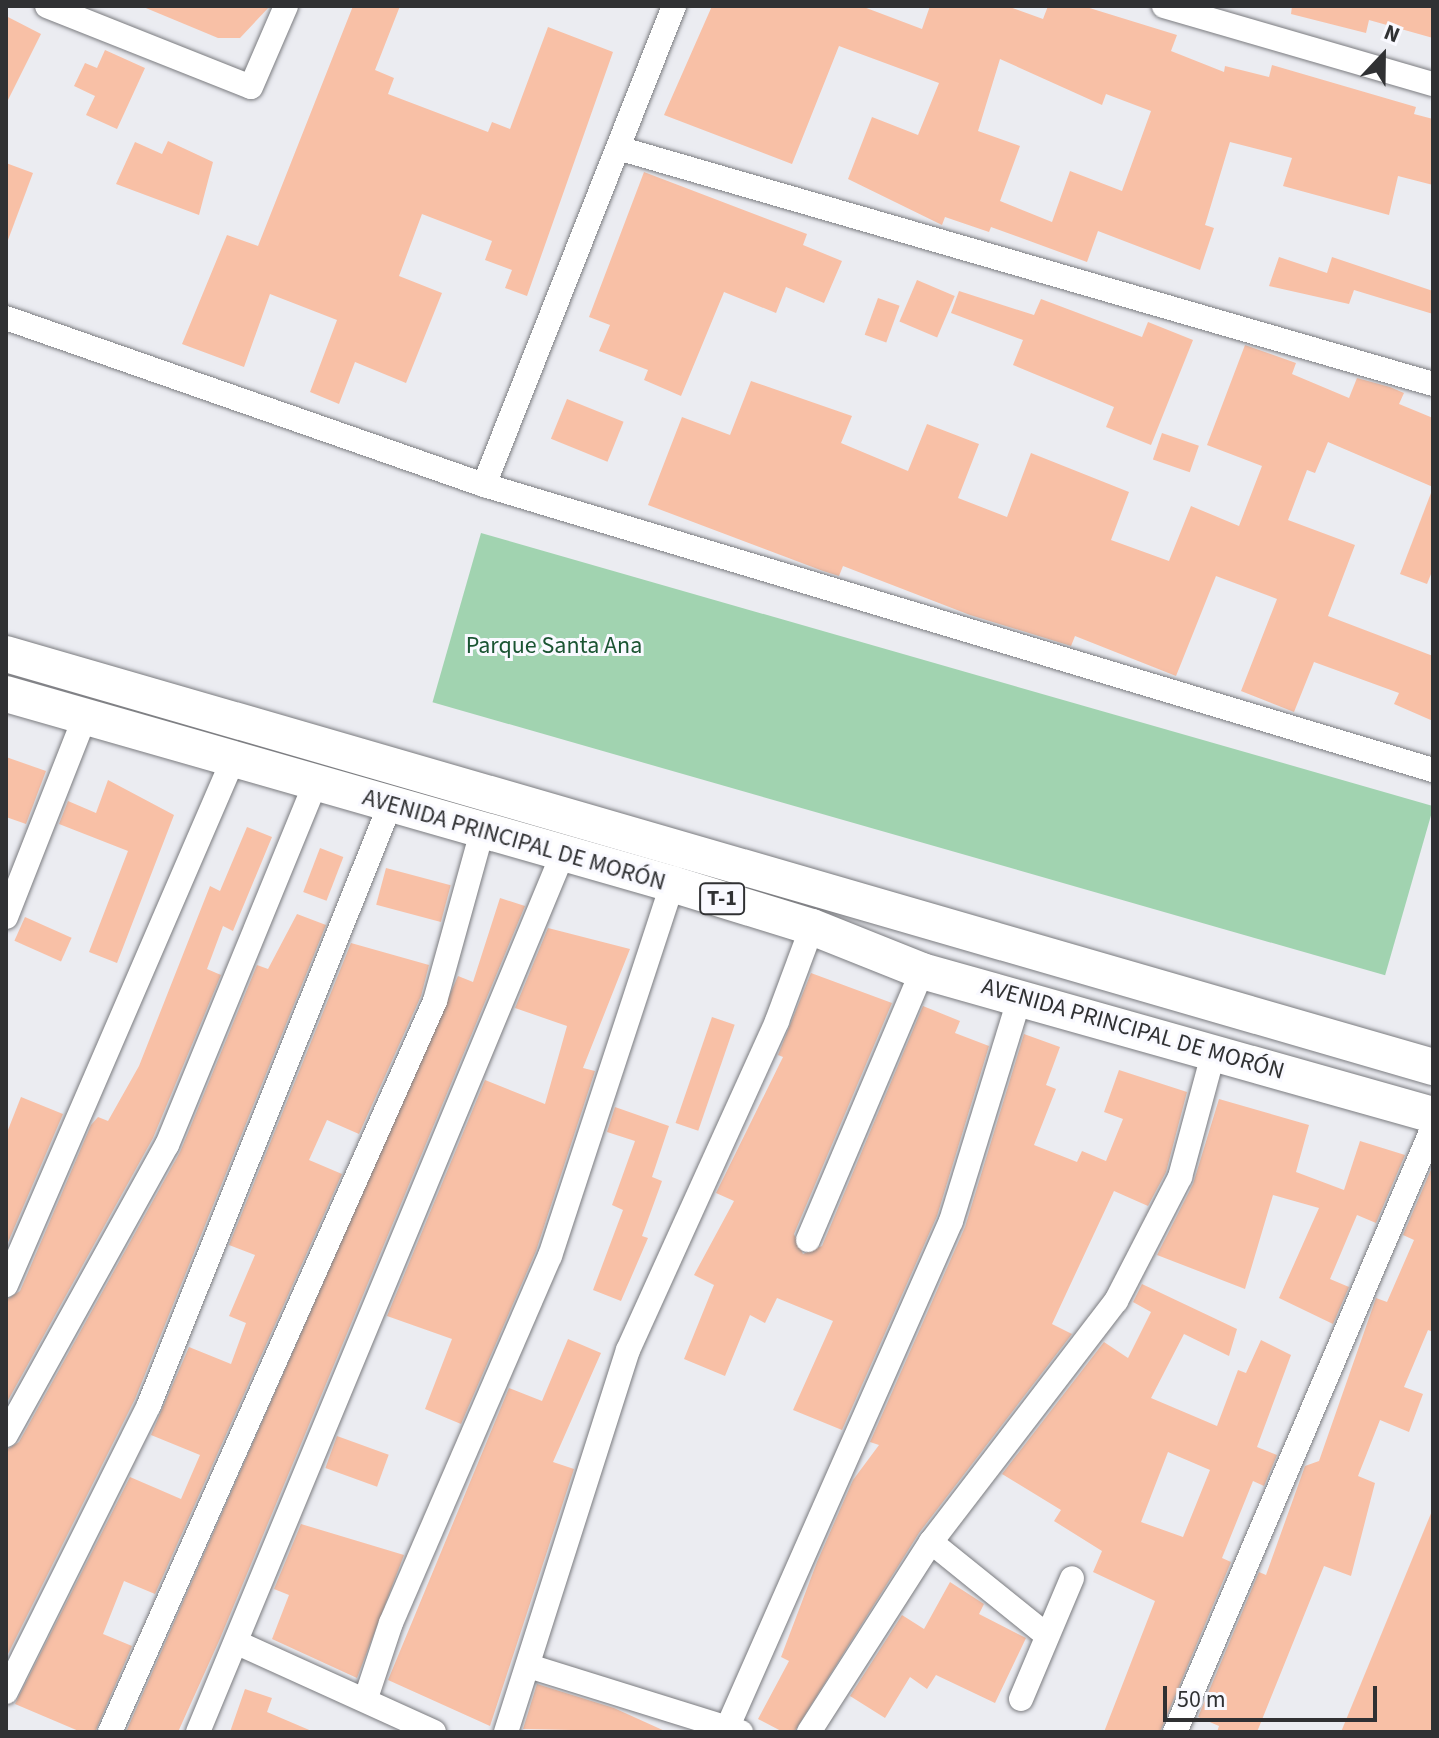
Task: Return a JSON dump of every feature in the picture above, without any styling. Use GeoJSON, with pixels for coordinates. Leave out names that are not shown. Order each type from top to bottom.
{"type":"FeatureCollection","features":[{"type":"Feature","properties":{"kind":"main road","name":"AVENIDA PRINCIPAL DE MORÓN"},"geometry":{"type":"LineString","coordinates":[[6,654],[1433,1067]]}},
{"type":"Feature","properties":{"kind":"main road","name":"AVENIDA PRINCIPAL DE MORÓN"},"geometry":{"type":"LineString","coordinates":[[6,694],[232,762],[672,884],[812,927],[922,971],[1021,994],[1433,1115]]}},
{"type":"Feature","properties":{"kind":"street"},"geometry":{"type":"LineString","coordinates":[[47,6],[251,87],[286,6]]}},
{"type":"Feature","properties":{"kind":"street"},"geometry":{"type":"LineString","coordinates":[[484,485],[674,6]]}},
{"type":"Feature","properties":{"kind":"street"},"geometry":{"type":"LineString","coordinates":[[1164,6],[1433,84]]}},
{"type":"Feature","properties":{"kind":"street"},"geometry":{"type":"LineString","coordinates":[[618,148],[1433,384]]}},
{"type":"Feature","properties":{"kind":"street"},"geometry":{"type":"LineString","coordinates":[[6,318],[484,485],[1433,770]]}},
{"type":"Feature","properties":{"kind":"street"},"geometry":{"type":"LineString","coordinates":[[6,917],[85,716]]}},
{"type":"Feature","properties":{"kind":"street"},"geometry":{"type":"LineString","coordinates":[[6,1285],[232,762]]}},
{"type":"Feature","properties":{"kind":"street"},"geometry":{"type":"LineString","coordinates":[[6,1435],[167,1145],[315,785]]}},
{"type":"Feature","properties":{"kind":"street"},"geometry":{"type":"LineString","coordinates":[[6,1692],[149,1405],[390,805]]}},
{"type":"Feature","properties":{"kind":"street"},"geometry":{"type":"LineString","coordinates":[[110,1732],[435,1001],[482,831]]}},
{"type":"Feature","properties":{"kind":"street"},"geometry":{"type":"LineString","coordinates":[[198,1732],[240,1644],[563,853]]}},
{"type":"Feature","properties":{"kind":"street"},"geometry":{"type":"LineString","coordinates":[[366,1698],[391,1623],[550,1256],[672,884]]}},
{"type":"Feature","properties":{"kind":"street"},"geometry":{"type":"LineString","coordinates":[[506,1732],[628,1350],[777,1021],[812,927]]}},
{"type":"Feature","properties":{"kind":"street"},"geometry":{"type":"LineString","coordinates":[[808,1240],[922,971]]}},
{"type":"Feature","properties":{"kind":"street"},"geometry":{"type":"LineString","coordinates":[[529,1666],[735,1728],[951,1221],[1021,994]]}},
{"type":"Feature","properties":{"kind":"street"},"geometry":{"type":"LineString","coordinates":[[809,1732],[931,1542],[1116,1301],[1180,1177],[1214,1051]]}},
{"type":"Feature","properties":{"kind":"street"},"geometry":{"type":"LineString","coordinates":[[1175,1732],[1433,1127]]}},
{"type":"Feature","properties":{"kind":"street"},"geometry":{"type":"LineString","coordinates":[[931,1542],[1045,1634]]}},
{"type":"Feature","properties":{"kind":"street"},"geometry":{"type":"LineString","coordinates":[[1021,1699],[1045,1634],[1072,1578]]}},
{"type":"Feature","properties":{"kind":"street"},"geometry":{"type":"LineString","coordinates":[[240,1644],[366,1698],[430,1731]]}},
{"type":"Feature","properties":{"kind":"green space","name":"Parque Santa Ana"},"geometry":{"type":"Polygon","coordinates":[[[481,533],[1433,806],[1385,975],[432,702],[481,533]]]}},
{"type":"Feature","properties":{"kind":"building"},"geometry":{"type":"Polygon","coordinates":[[[141,6],[270,6],[240,38],[218,38],[141,6]]]}},
{"type":"Feature","properties":{"kind":"building"},"geometry":{"type":"Polygon","coordinates":[[[353,6],[400,6],[375,70],[394,78],[388,94],[488,132],[492,122],[510,129],[548,27],[613,52],[527,296],[505,288],[512,270],[485,260],[492,241],[422,214],[399,276],[442,293],[406,383],[355,362],[339,404],[310,392],[337,320],[270,294],[244,367],[182,344],[227,235],[258,246],[353,6]]]}},
{"type":"Feature","properties":{"kind":"building"},"geometry":{"type":"Polygon","coordinates":[[[712,6],[861,6],[922,29],[930,6],[1007,6],[1043,19],[1048,6],[1083,6],[1177,35],[1171,51],[1224,72],[1225,66],[1269,77],[1272,65],[1416,107],[1414,114],[1433,119],[1433,185],[1398,176],[1389,215],[1283,186],[1292,158],[1230,142],[1205,225],[1214,228],[1200,270],[1098,231],[1087,262],[991,227],[989,232],[945,217],[942,225],[848,179],[872,117],[918,135],[939,83],[839,46],[792,164],[664,115],[712,6]],[[1000,59],[978,131],[1020,146],[1000,201],[1052,222],[1070,171],[1122,191],[1151,111],[1106,94],[1102,105],[1000,59]]]}},
{"type":"Feature","properties":{"kind":"building"},"geometry":{"type":"Polygon","coordinates":[[[1292,6],[1433,6],[1433,38],[1369,20],[1366,33],[1291,14],[1292,6]]]}},
{"type":"Feature","properties":{"kind":"building"},"geometry":{"type":"Polygon","coordinates":[[[6,16],[41,34],[6,104],[6,16]]]}},
{"type":"Feature","properties":{"kind":"building"},"geometry":{"type":"Polygon","coordinates":[[[105,50],[145,68],[117,129],[86,115],[95,96],[74,86],[85,63],[97,68],[105,50]]]}},
{"type":"Feature","properties":{"kind":"building"},"geometry":{"type":"Polygon","coordinates":[[[168,141],[213,162],[199,215],[116,184],[135,142],[162,154],[168,141]]]}},
{"type":"Feature","properties":{"kind":"building"},"geometry":{"type":"Polygon","coordinates":[[[6,163],[33,173],[8,240],[6,239],[6,163]]]}},
{"type":"Feature","properties":{"kind":"building"},"geometry":{"type":"Polygon","coordinates":[[[644,172],[807,234],[803,245],[842,261],[824,303],[786,287],[776,313],[724,292],[681,396],[644,380],[648,370],[599,351],[610,325],[589,317],[644,172]]]}},
{"type":"Feature","properties":{"kind":"building"},"geometry":{"type":"Polygon","coordinates":[[[1279,257],[1327,273],[1332,257],[1433,291],[1433,314],[1354,290],[1349,304],[1269,286],[1279,257]]]}},
{"type":"Feature","properties":{"kind":"building"},"geometry":{"type":"Polygon","coordinates":[[[917,280],[955,296],[937,337],[899,321],[917,280]]]}},
{"type":"Feature","properties":{"kind":"building"},"geometry":{"type":"Polygon","coordinates":[[[959,291],[1034,315],[1041,299],[1142,337],[1148,322],[1193,340],[1151,445],[1106,427],[1114,407],[1013,365],[1023,340],[951,313],[959,291]]]}},
{"type":"Feature","properties":{"kind":"building"},"geometry":{"type":"Polygon","coordinates":[[[878,298],[900,306],[886,343],[865,335],[878,298]]]}},
{"type":"Feature","properties":{"kind":"building"},"geometry":{"type":"Polygon","coordinates":[[[1245,345],[1296,363],[1292,374],[1349,398],[1357,378],[1390,387],[1404,393],[1399,404],[1433,418],[1433,487],[1328,442],[1315,473],[1307,470],[1288,520],[1355,545],[1328,616],[1433,656],[1433,721],[1394,704],[1399,693],[1314,662],[1294,712],[1241,691],[1277,599],[1216,576],[1176,676],[1075,636],[1071,646],[970,615],[843,566],[839,576],[823,571],[648,505],[682,417],[730,435],[751,381],[852,416],[841,443],[908,471],[927,424],[979,444],[958,498],[1007,517],[1031,453],[1129,492],[1111,540],[1169,561],[1191,506],[1239,526],[1262,466],[1207,445],[1245,345]]]}},
{"type":"Feature","properties":{"kind":"building"},"geometry":{"type":"Polygon","coordinates":[[[567,399],[624,422],[607,462],[551,439],[567,399]]]}},
{"type":"Feature","properties":{"kind":"building"},"geometry":{"type":"Polygon","coordinates":[[[1162,433],[1199,446],[1190,472],[1153,459],[1162,433]]]}},
{"type":"Feature","properties":{"kind":"building"},"geometry":{"type":"Polygon","coordinates":[[[1431,493],[1433,569],[1427,584],[1400,574],[1431,493]]]}},
{"type":"Feature","properties":{"kind":"building"},"geometry":{"type":"Polygon","coordinates":[[[6,757],[46,771],[26,824],[6,817],[6,757]]]}},
{"type":"Feature","properties":{"kind":"building"},"geometry":{"type":"Polygon","coordinates":[[[108,780],[174,815],[117,963],[89,952],[128,851],[59,824],[68,801],[96,813],[108,780]]]}},
{"type":"Feature","properties":{"kind":"building"},"geometry":{"type":"Polygon","coordinates":[[[247,827],[272,837],[233,931],[223,926],[207,969],[221,975],[153,1138],[6,1404],[6,1300],[20,1291],[91,1125],[98,1117],[108,1121],[139,1066],[210,886],[220,891],[247,827]]]}},
{"type":"Feature","properties":{"kind":"building"},"geometry":{"type":"Polygon","coordinates":[[[320,848],[343,857],[326,901],[303,892],[320,848]]]}},
{"type":"Feature","properties":{"kind":"building"},"geometry":{"type":"Polygon","coordinates":[[[386,868],[451,885],[441,922],[376,905],[386,868]]]}},
{"type":"Feature","properties":{"kind":"building"},"geometry":{"type":"Polygon","coordinates":[[[500,898],[525,906],[219,1641],[178,1732],[126,1732],[458,976],[473,982],[500,898]]]}},
{"type":"Feature","properties":{"kind":"building"},"geometry":{"type":"Polygon","coordinates":[[[297,914],[326,925],[135,1399],[6,1658],[6,1450],[19,1442],[180,1152],[257,965],[268,969],[297,914]]]}},
{"type":"Feature","properties":{"kind":"building"},"geometry":{"type":"Polygon","coordinates":[[[25,917],[72,938],[61,961],[14,941],[25,917]]]}},
{"type":"Feature","properties":{"kind":"building"},"geometry":{"type":"Polygon","coordinates":[[[548,928],[630,949],[583,1068],[595,1071],[536,1251],[461,1424],[425,1409],[452,1339],[387,1316],[485,1080],[545,1104],[567,1026],[515,1008],[548,928]]]}},
{"type":"Feature","properties":{"kind":"building"},"geometry":{"type":"Polygon","coordinates":[[[351,943],[429,965],[421,996],[359,1134],[327,1120],[309,1160],[342,1174],[155,1594],[124,1581],[103,1634],[132,1646],[95,1732],[81,1732],[15,1704],[130,1477],[181,1499],[200,1455],[151,1435],[189,1347],[231,1364],[246,1323],[229,1316],[255,1255],[229,1245],[351,943]]]}},
{"type":"Feature","properties":{"kind":"building"},"geometry":{"type":"Polygon","coordinates":[[[811,973],[892,1003],[794,1234],[803,1254],[822,1246],[923,1006],[960,1021],[955,1033],[989,1046],[937,1216],[842,1430],[793,1410],[833,1321],[777,1298],[765,1323],[750,1315],[725,1376],[684,1359],[714,1285],[694,1275],[734,1201],[716,1193],[783,1057],[778,1055],[811,973]]]}},
{"type":"Feature","properties":{"kind":"building"},"geometry":{"type":"Polygon","coordinates":[[[712,1017],[735,1025],[698,1131],[676,1123],[712,1017]]]}},
{"type":"Feature","properties":{"kind":"building"},"geometry":{"type":"Polygon","coordinates":[[[1024,1034],[1060,1047],[1046,1085],[1056,1089],[1034,1145],[1077,1162],[1082,1151],[1106,1161],[1123,1119],[1104,1112],[1119,1070],[1187,1092],[1166,1172],[1148,1206],[1114,1191],[1052,1324],[1072,1334],[919,1533],[794,1732],[783,1732],[758,1719],[789,1661],[781,1657],[817,1562],[853,1480],[879,1445],[870,1442],[965,1227],[1024,1034]]]}},
{"type":"Feature","properties":{"kind":"building"},"geometry":{"type":"Polygon","coordinates":[[[21,1097],[63,1114],[6,1247],[6,1135],[21,1097]]]}},
{"type":"Feature","properties":{"kind":"building"},"geometry":{"type":"Polygon","coordinates":[[[1219,1099],[1309,1125],[1296,1172],[1344,1190],[1360,1141],[1405,1155],[1376,1223],[1357,1215],[1330,1279],[1349,1287],[1333,1324],[1279,1298],[1319,1208],[1273,1195],[1245,1289],[1157,1255],[1193,1184],[1219,1099]]]}},
{"type":"Feature","properties":{"kind":"building"},"geometry":{"type":"Polygon","coordinates":[[[615,1107],[669,1126],[652,1177],[662,1181],[642,1236],[648,1238],[621,1301],[593,1290],[623,1210],[612,1205],[635,1141],[607,1132],[615,1107]]]}},
{"type":"Feature","properties":{"kind":"building"},"geometry":{"type":"Polygon","coordinates":[[[1433,1165],[1433,1332],[1428,1330],[1404,1387],[1423,1394],[1409,1432],[1380,1420],[1358,1476],[1375,1483],[1351,1576],[1324,1566],[1257,1732],[1217,1732],[1219,1726],[1198,1717],[1259,1572],[1266,1575],[1305,1466],[1319,1461],[1376,1298],[1387,1302],[1414,1240],[1403,1235],[1433,1165]]]}},
{"type":"Feature","properties":{"kind":"building"},"geometry":{"type":"Polygon","coordinates":[[[1142,1284],[1237,1329],[1229,1356],[1184,1334],[1151,1398],[1217,1426],[1238,1370],[1246,1373],[1261,1340],[1291,1355],[1257,1447],[1277,1455],[1264,1486],[1253,1481],[1222,1558],[1231,1562],[1160,1732],[1104,1732],[1155,1601],[1093,1572],[1102,1551],[1054,1521],[1061,1510],[1002,1474],[1104,1342],[1128,1358],[1151,1312],[1133,1302],[1142,1284]],[[1168,1452],[1141,1522],[1183,1537],[1210,1470],[1168,1452]]]}},
{"type":"Feature","properties":{"kind":"building"},"geometry":{"type":"Polygon","coordinates":[[[568,1339],[601,1353],[553,1462],[574,1469],[490,1726],[388,1680],[509,1388],[542,1401],[568,1339]]]}},
{"type":"Feature","properties":{"kind":"building"},"geometry":{"type":"Polygon","coordinates":[[[337,1436],[389,1455],[377,1487],[325,1468],[337,1436]]]}},
{"type":"Feature","properties":{"kind":"building"},"geometry":{"type":"Polygon","coordinates":[[[1432,1511],[1433,1732],[1341,1732],[1432,1511]]]}},
{"type":"Feature","properties":{"kind":"building"},"geometry":{"type":"Polygon","coordinates":[[[301,1524],[404,1555],[357,1678],[272,1639],[289,1595],[274,1589],[301,1524]]]}},
{"type":"Feature","properties":{"kind":"building"},"geometry":{"type":"Polygon","coordinates":[[[950,1582],[984,1604],[979,1614],[1026,1638],[995,1703],[936,1675],[927,1689],[910,1677],[885,1718],[850,1696],[902,1615],[924,1629],[950,1582]]]}},
{"type":"Feature","properties":{"kind":"building"},"geometry":{"type":"Polygon","coordinates":[[[537,1684],[614,1708],[667,1732],[523,1729],[537,1684]]]}},
{"type":"Feature","properties":{"kind":"building"},"geometry":{"type":"Polygon","coordinates":[[[245,1689],[272,1698],[267,1712],[314,1732],[230,1732],[245,1689]]]}}]}
